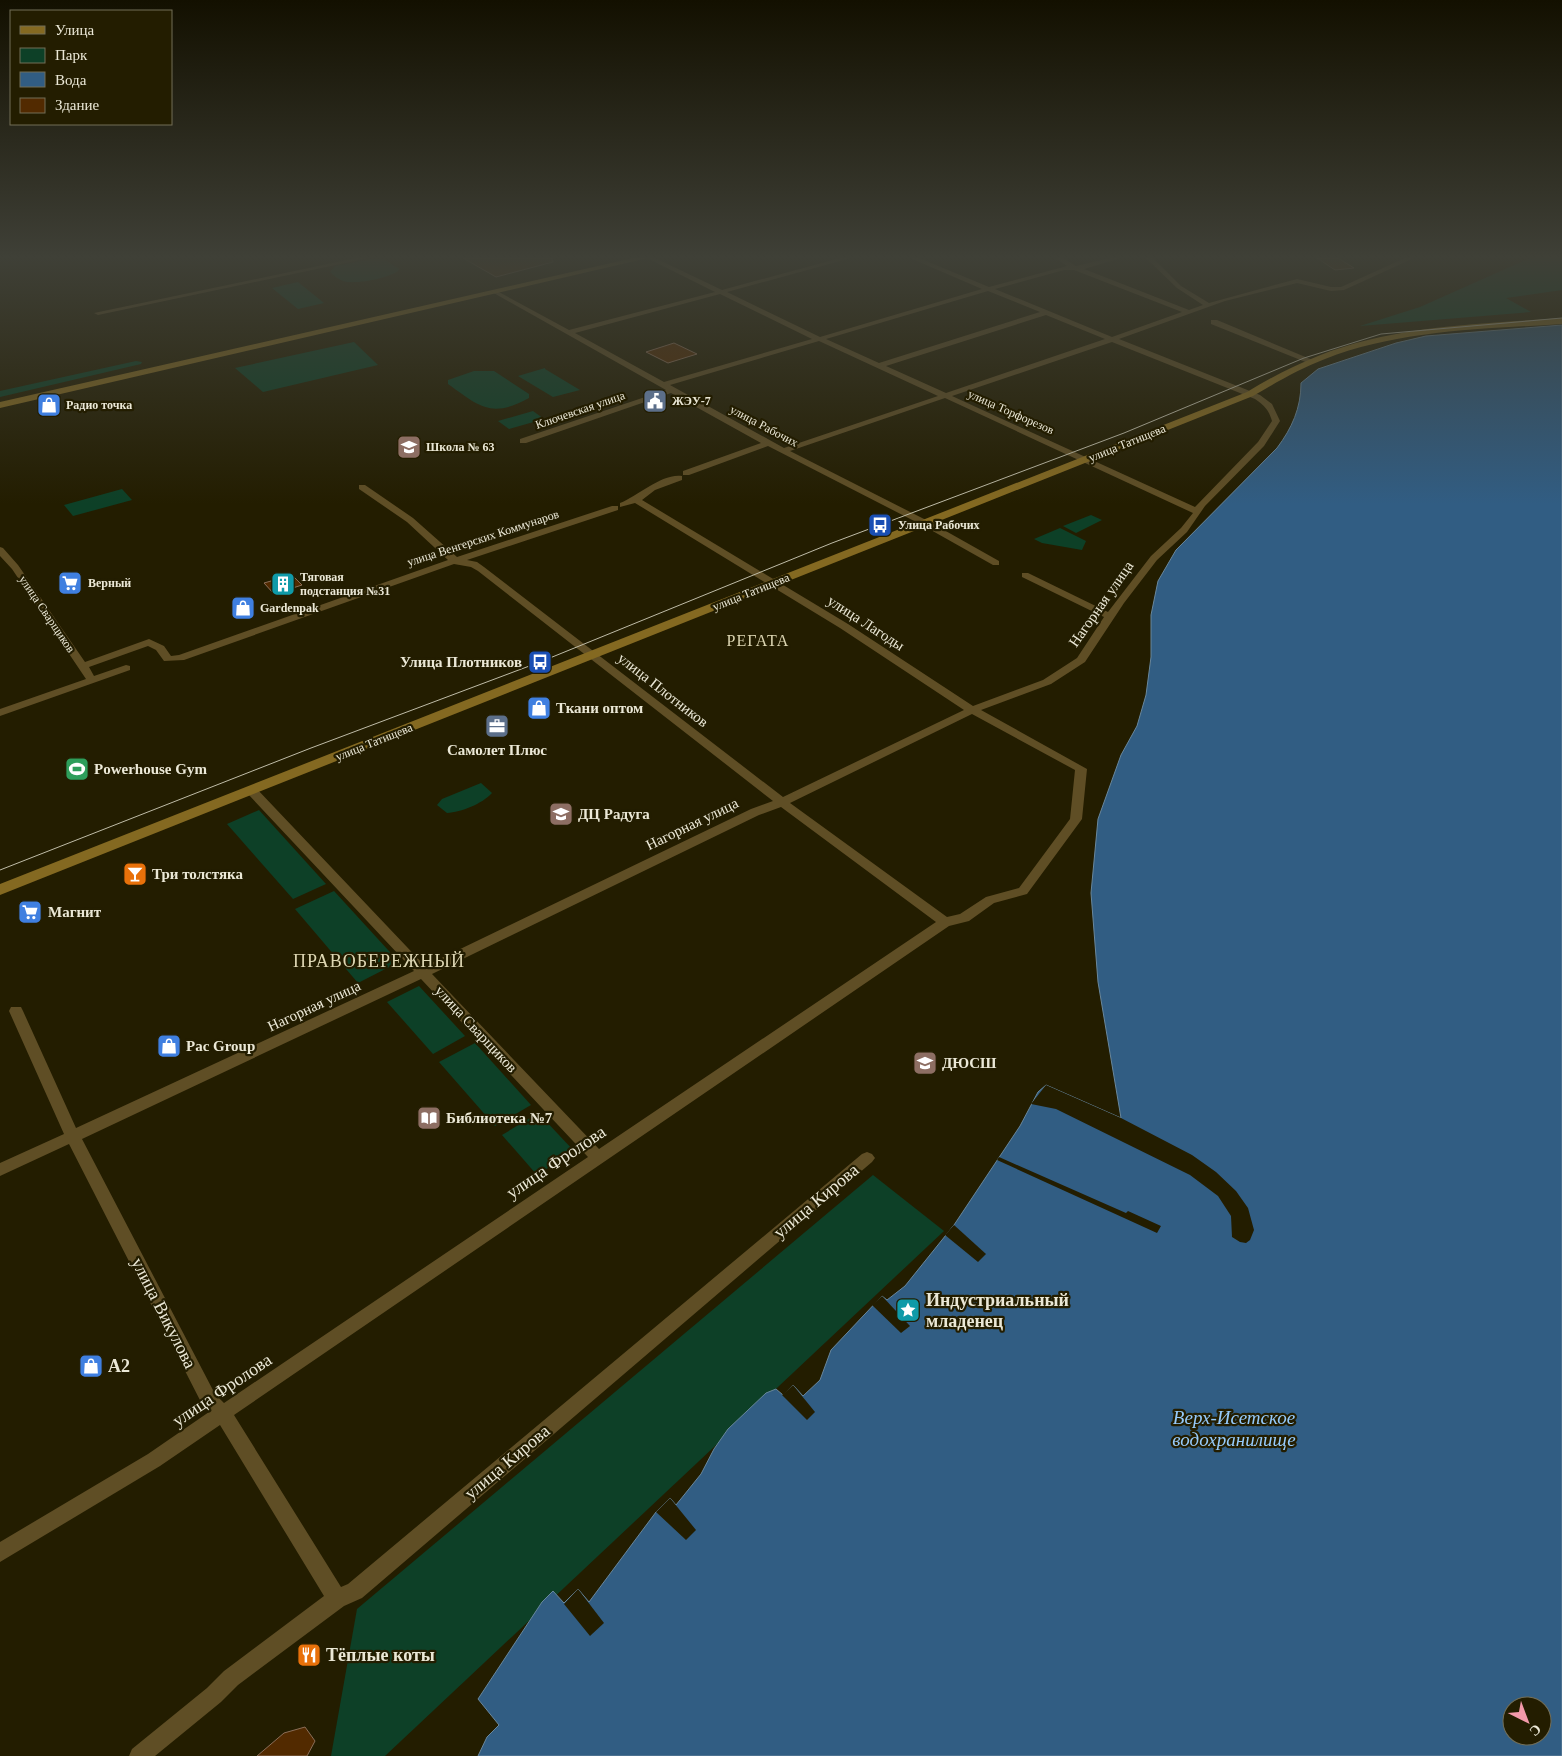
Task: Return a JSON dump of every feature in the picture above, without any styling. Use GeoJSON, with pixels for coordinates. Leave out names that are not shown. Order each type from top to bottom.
{"type":"FeatureCollection","features":[{"type":"Feature","properties":{"kind":"street"},"geometry":{"type":"LineString","coordinates":[[0,405],[285,340]]}},
{"type":"Feature","properties":{"kind":"street","name":"улица Рабочих"},"geometry":{"type":"LineString","coordinates":[[580,340],[782,451],[925,523],[996,563]]}},
{"type":"Feature","properties":{"kind":"street"},"geometry":{"type":"LineString","coordinates":[[663,385],[816,340]]}},
{"type":"Feature","properties":{"kind":"street","name":"улица Торфорезов"},"geometry":{"type":"LineString","coordinates":[[821,340],[1086,459],[1198,512]]}},
{"type":"Feature","properties":{"kind":"street"},"geometry":{"type":"LineString","coordinates":[[879,366],[961,340]]}},
{"type":"Feature","properties":{"kind":"street"},"geometry":{"type":"LineString","coordinates":[[782,451],[1110,340]]}},
{"type":"Feature","properties":{"kind":"street"},"geometry":{"type":"LineString","coordinates":[[1115,340],[1250,394]]}},
{"type":"Feature","properties":{"kind":"street"},"geometry":{"type":"LineString","coordinates":[[1259,340],[1311,361]]}},
{"type":"Feature","properties":{"kind":"street","name":"улица Татищева"},"geometry":{"type":"LineString","coordinates":[[0,890],[1250,394],[1290,369],[1381,340]]}},
{"type":"Feature","properties":{"kind":"street","name":"Ключевская улица"},"geometry":{"type":"LineString","coordinates":[[523,441],[672,390]]}},
{"type":"Feature","properties":{"kind":"street","name":"Нагорная улица"},"geometry":{"type":"LineString","coordinates":[[0,1170],[423,972],[972,710],[1047,682],[1081,660],[1120,601],[1154,558],[1198,512],[1201,505],[1261,444],[1276,421],[1274,411],[1267,401],[1250,394]]}},
{"type":"Feature","properties":{"kind":"street","name":"улица Венгерских Коммунаров"},"geometry":{"type":"LineString","coordinates":[[82,666],[149,642],[160,648],[168,659],[180,658],[380,586],[636,500],[652,488],[768,443]]}},
{"type":"Feature","properties":{"kind":"street","name":"улица Плотников"},"geometry":{"type":"LineString","coordinates":[[362,487],[410,520],[456,562],[474,564],[782,802],[945,922]]}},
{"type":"Feature","properties":{"kind":"street","name":"улица Лагоды"},"geometry":{"type":"LineString","coordinates":[[636,500],[774,583],[972,710],[1081,769]]}},
{"type":"Feature","properties":{"kind":"street","name":"улица Сварщиков"},"geometry":{"type":"LineString","coordinates":[[0,550],[15,567],[92,680]]}},
{"type":"Feature","properties":{"kind":"street"},"geometry":{"type":"LineString","coordinates":[[1025,575],[1111,617]]}},
{"type":"Feature","properties":{"kind":"street"},"geometry":{"type":"LineString","coordinates":[[0,713],[126,668]]}},
{"type":"Feature","properties":{"kind":"street","name":"улица Фролова"},"geometry":{"type":"LineString","coordinates":[[0,1554],[113,1486],[223,1414],[945,922],[964,918],[990,900],[1023,890],[1076,819],[1081,769]]}},
{"type":"Feature","properties":{"kind":"street","name":"улица Сварщиков"},"geometry":{"type":"LineString","coordinates":[[252,791],[598,1158]]}},
{"type":"Feature","properties":{"kind":"street","name":"улица Викулова"},"geometry":{"type":"LineString","coordinates":[[16,1011],[74,1137],[209,1400],[223,1414],[337,1599]]}},
{"type":"Feature","properties":{"kind":"street","name":"улица Кирова"},"geometry":{"type":"LineString","coordinates":[[139,1756],[214,1695],[231,1678],[337,1599],[355,1591],[868,1158]]}},
{"type":"Feature","properties":{"kind":"green space"},"geometry":{"type":"Polygon","coordinates":[[[354,342],[378,365],[263,392],[235,368],[354,342]]]}},
{"type":"Feature","properties":{"kind":"green space"},"geometry":{"type":"Polygon","coordinates":[[[136,361],[142,362],[141,364],[0,397],[0,391],[136,361]]]}},
{"type":"Feature","properties":{"kind":"green space"},"geometry":{"type":"Polygon","coordinates":[[[545,368],[580,390],[553,397],[518,376],[545,368]]]}},
{"type":"Feature","properties":{"kind":"green space"},"geometry":{"type":"Polygon","coordinates":[[[474,371],[494,371],[529,394],[529,398],[505,408],[495,409],[477,404],[448,384],[448,380],[474,371]]]}},
{"type":"Feature","properties":{"kind":"green space"},"geometry":{"type":"Polygon","coordinates":[[[533,411],[544,419],[509,429],[498,421],[533,411]]]}},
{"type":"Feature","properties":{"kind":"green space"},"geometry":{"type":"Polygon","coordinates":[[[122,489],[132,500],[73,516],[64,505],[122,489]]]}},
{"type":"Feature","properties":{"kind":"green space"},"geometry":{"type":"Polygon","coordinates":[[[1091,515],[1102,520],[1076,533],[1063,526],[1091,515]]]}},
{"type":"Feature","properties":{"kind":"green space"},"geometry":{"type":"Polygon","coordinates":[[[1060,528],[1086,541],[1082,550],[1042,543],[1034,539],[1060,528]]]}},
{"type":"Feature","properties":{"kind":"green space"},"geometry":{"type":"Polygon","coordinates":[[[481,783],[492,793],[477,804],[447,813],[437,805],[442,799],[481,783]]]}},
{"type":"Feature","properties":{"kind":"green space"},"geometry":{"type":"Polygon","coordinates":[[[259,810],[326,884],[293,899],[227,824],[259,810]]]}},
{"type":"Feature","properties":{"kind":"green space"},"geometry":{"type":"Polygon","coordinates":[[[334,891],[399,962],[358,983],[295,909],[334,891]]]}},
{"type":"Feature","properties":{"kind":"green space"},"geometry":{"type":"Polygon","coordinates":[[[419,986],[465,1036],[433,1054],[387,1002],[419,986]]]}},
{"type":"Feature","properties":{"kind":"green space"},"geometry":{"type":"Polygon","coordinates":[[[475,1043],[531,1105],[495,1126],[439,1062],[475,1043]]]}},
{"type":"Feature","properties":{"kind":"green space"},"geometry":{"type":"Polygon","coordinates":[[[542,1117],[574,1151],[537,1175],[502,1135],[530,1118],[542,1117]]]}},
{"type":"Feature","properties":{"kind":"green space"},"geometry":{"type":"Polygon","coordinates":[[[873,1175],[944,1231],[385,1756],[331,1756],[357,1609],[873,1175]]]}},
{"type":"Feature","properties":{"kind":"water","name":"Верх-Исетское водохранилище"},"geometry":{"type":"Polygon","coordinates":[[[1409,340],[1562,340],[1562,1756],[478,1756],[487,1737],[499,1725],[478,1699],[542,1602],[553,1591],[564,1603],[578,1589],[589,1602],[656,1512],[670,1498],[676,1505],[701,1474],[714,1449],[728,1429],[766,1393],[776,1389],[783,1395],[793,1385],[803,1396],[820,1380],[831,1350],[882,1296],[887,1300],[905,1286],[954,1225],[1020,1126],[1038,1092],[1046,1085],[1121,1118],[1098,982],[1091,893],[1098,819],[1121,755],[1137,726],[1146,695],[1151,657],[1151,615],[1158,581],[1176,550],[1277,448],[1295,417],[1301,392],[1301,383],[1318,369],[1409,340]]]}},
{"type":"Feature","properties":{"kind":"pier"},"geometry":{"type":"Polygon","coordinates":[[[1046,1085],[1121,1118],[1192,1155],[1216,1172],[1236,1191],[1248,1208],[1254,1230],[1250,1240],[1246,1243],[1240,1242],[1232,1237],[1231,1216],[1218,1196],[1190,1175],[1056,1109],[1031,1104],[1046,1085]]]}},
{"type":"Feature","properties":{"kind":"pier"},"geometry":{"type":"Polygon","coordinates":[[[999,1157],[1126,1213],[1128,1211],[1161,1226],[1157,1233],[997,1160],[999,1157]]]}},
{"type":"Feature","properties":{"kind":"pier"},"geometry":{"type":"Polygon","coordinates":[[[954,1225],[986,1254],[978,1262],[945,1235],[954,1225]]]}},
{"type":"Feature","properties":{"kind":"pier"},"geometry":{"type":"Polygon","coordinates":[[[882,1296],[910,1326],[901,1333],[872,1305],[882,1296]]]}},
{"type":"Feature","properties":{"kind":"pier"},"geometry":{"type":"Polygon","coordinates":[[[793,1385],[815,1412],[807,1420],[782,1395],[793,1385]]]}},
{"type":"Feature","properties":{"kind":"pier"},"geometry":{"type":"Polygon","coordinates":[[[670,1498],[696,1530],[686,1540],[656,1512],[670,1498]]]}},
{"type":"Feature","properties":{"kind":"pier"},"geometry":{"type":"Polygon","coordinates":[[[578,1589],[604,1623],[590,1636],[564,1604],[578,1589]]]}},
{"type":"Feature","properties":{"kind":"building"},"geometry":{"type":"Polygon","coordinates":[[[674,343],[697,354],[668,363],[646,352],[674,343]]]}},
{"type":"Feature","properties":{"kind":"building","name":"Тяговая подстанция №31"},"geometry":{"type":"Polygon","coordinates":[[[292,575],[302,585],[274,594],[264,583],[292,575]]]}},
{"type":"Feature","properties":{"kind":"building"},"geometry":{"type":"Polygon","coordinates":[[[305,1727],[315,1741],[307,1756],[257,1756],[284,1733],[305,1727]]]}},
{"type":"Feature","properties":{"kind":"tram line"},"geometry":{"type":"LineString","coordinates":[[0,870],[311,748],[540,662],[832,543],[1124,433],[1304,358],[1362,340]]}},
{"type":"Feature","properties":{"kind":"place","name":"ЖЭУ-7"},"geometry":{"type":"Point","coordinates":[655,401]}},
{"type":"Feature","properties":{"kind":"place","name":"Радио точка"},"geometry":{"type":"Point","coordinates":[49,405]}},
{"type":"Feature","properties":{"kind":"place","name":"Школа № 63"},"geometry":{"type":"Point","coordinates":[409,447]}},
{"type":"Feature","properties":{"kind":"place","name":"Улица Рабочих"},"geometry":{"type":"Point","coordinates":[880,525]}},
{"type":"Feature","properties":{"kind":"place","name":"Верный"},"geometry":{"type":"Point","coordinates":[70,583]}},
{"type":"Feature","properties":{"kind":"place","name":"Тяговая подстанция №31"},"geometry":{"type":"Point","coordinates":[283,584]}},
{"type":"Feature","properties":{"kind":"place","name":"Gardenpak"},"geometry":{"type":"Point","coordinates":[243,608]}},
{"type":"Feature","properties":{"kind":"place","name":"Улица Плотников"},"geometry":{"type":"Point","coordinates":[540,662]}},
{"type":"Feature","properties":{"kind":"place","name":"Ткани оптом"},"geometry":{"type":"Point","coordinates":[539,708]}},
{"type":"Feature","properties":{"kind":"place","name":"Самолет Плюс"},"geometry":{"type":"Point","coordinates":[497,726]}},
{"type":"Feature","properties":{"kind":"place","name":"Powerhouse Gym"},"geometry":{"type":"Point","coordinates":[77,769]}},
{"type":"Feature","properties":{"kind":"place","name":"ДЦ Радуга"},"geometry":{"type":"Point","coordinates":[561,814]}},
{"type":"Feature","properties":{"kind":"place","name":"Три толстяка"},"geometry":{"type":"Point","coordinates":[135,874]}},
{"type":"Feature","properties":{"kind":"place","name":"Магнит"},"geometry":{"type":"Point","coordinates":[30,912]}},
{"type":"Feature","properties":{"kind":"place","name":"Pac Group"},"geometry":{"type":"Point","coordinates":[169,1046]}},
{"type":"Feature","properties":{"kind":"place","name":"ДЮСШ"},"geometry":{"type":"Point","coordinates":[925,1063]}},
{"type":"Feature","properties":{"kind":"place","name":"Библиотека №7"},"geometry":{"type":"Point","coordinates":[429,1118]}},
{"type":"Feature","properties":{"kind":"place","name":"Индустриальный младенец"},"geometry":{"type":"Point","coordinates":[908,1310]}},
{"type":"Feature","properties":{"kind":"place","name":"А2"},"geometry":{"type":"Point","coordinates":[91,1366]}},
{"type":"Feature","properties":{"kind":"place","name":"Тёплые коты"},"geometry":{"type":"Point","coordinates":[309,1655]}},
{"type":"Feature","properties":{"kind":"district","name":"РЕГАТА"},"geometry":{"type":"Point","coordinates":[758,640]}},
{"type":"Feature","properties":{"kind":"district","name":"ПРАВОБЕРЕЖНЫЙ"},"geometry":{"type":"Point","coordinates":[379,961]}}]}
